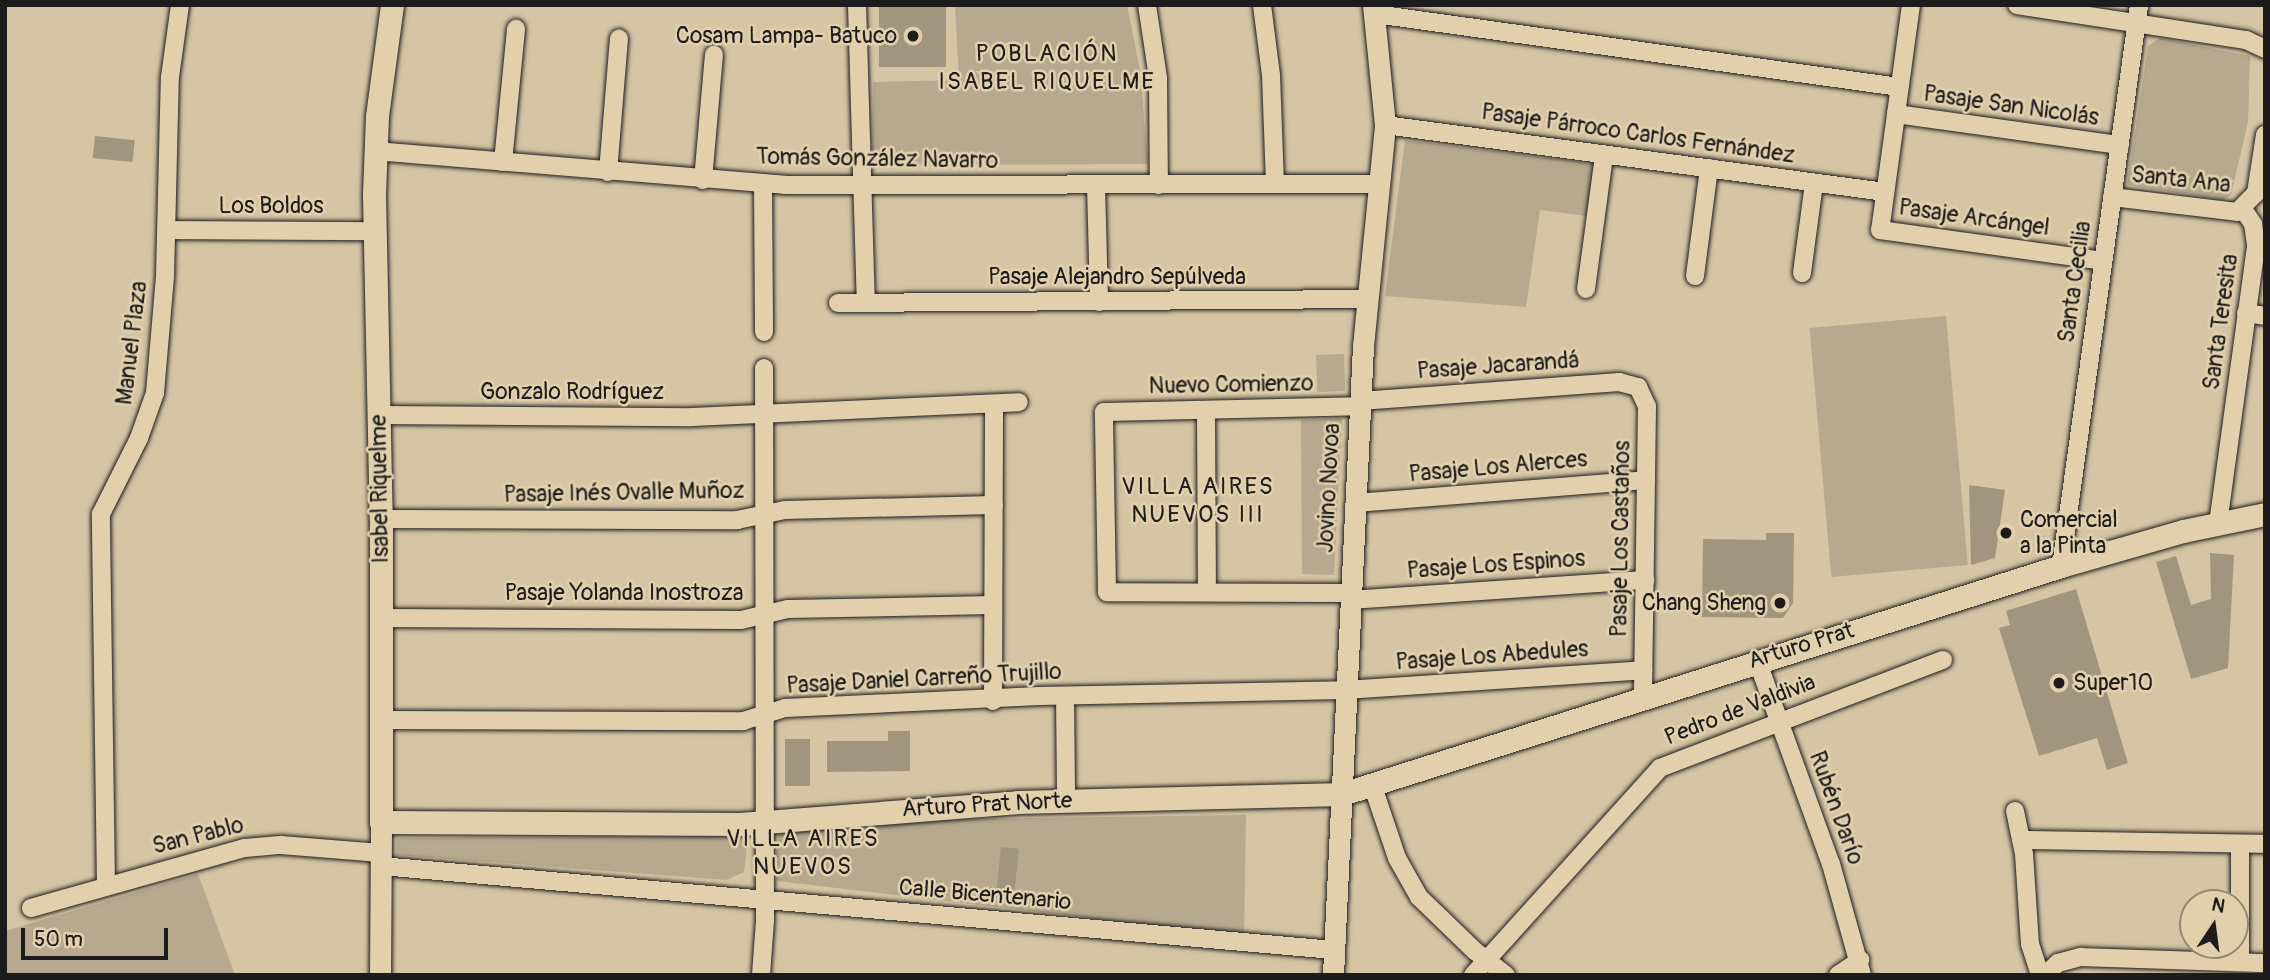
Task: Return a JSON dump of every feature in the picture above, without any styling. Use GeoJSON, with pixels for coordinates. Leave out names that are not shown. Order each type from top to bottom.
{"type":"FeatureCollection","features":[{"type":"Feature","properties":{"kind":"main road","name":"Isabel Riquelme"},"geometry":{"type":"LineString","coordinates":[[381,822],[381,519],[374,231],[375,151],[392,5]]}},
{"type":"Feature","properties":{"kind":"main road","name":"Arturo Prat"},"geometry":{"type":"LineString","coordinates":[[1342,794],[1643,695],[2061,566],[2265,514]]}},
{"type":"Feature","properties":{"kind":"main road","name":"Arturo Prat Norte"},"geometry":{"type":"LineString","coordinates":[[381,822],[762,821],[1066,800],[1342,794]]}},
{"type":"Feature","properties":{"kind":"street","name":"Manuel Plaza"},"geometry":{"type":"LineString","coordinates":[[106,886],[101,514],[152,404],[167,230],[170,77],[180,5]]}},
{"type":"Feature","properties":{"kind":"street"},"geometry":{"type":"LineString","coordinates":[[857,5],[859,186],[866,303]]}},
{"type":"Feature","properties":{"kind":"street"},"geometry":{"type":"LineString","coordinates":[[1147,5],[1158,78],[1159,185]]}},
{"type":"Feature","properties":{"kind":"street"},"geometry":{"type":"LineString","coordinates":[[1262,5],[1271,75],[1275,184]]}},
{"type":"Feature","properties":{"kind":"street"},"geometry":{"type":"LineString","coordinates":[[1885,192],[1910,5]]}},
{"type":"Feature","properties":{"kind":"street"},"geometry":{"type":"LineString","coordinates":[[2017,5],[2246,40],[2265,50]]}},
{"type":"Feature","properties":{"kind":"street","name":"Santa Cecilia"},"geometry":{"type":"LineString","coordinates":[[2061,566],[2139,5]]}},
{"type":"Feature","properties":{"kind":"street"},"geometry":{"type":"LineString","coordinates":[[1374,10],[1899,87]]}},
{"type":"Feature","properties":{"kind":"street","name":"Jovino Novoa"},"geometry":{"type":"LineString","coordinates":[[1333,975],[1360,403],[1367,299],[1385,125],[1374,10]]}},
{"type":"Feature","properties":{"kind":"street"},"geometry":{"type":"LineString","coordinates":[[503,162],[516,29]]}},
{"type":"Feature","properties":{"kind":"street"},"geometry":{"type":"LineString","coordinates":[[608,172],[619,38]]}},
{"type":"Feature","properties":{"kind":"street"},"geometry":{"type":"LineString","coordinates":[[703,180],[714,54]]}},
{"type":"Feature","properties":{"kind":"street","name":"Pasaje San Nicolás"},"geometry":{"type":"LineString","coordinates":[[1896,114],[2120,145]]}},
{"type":"Feature","properties":{"kind":"street","name":"Pasaje Párroco Carlos Fernández"},"geometry":{"type":"LineString","coordinates":[[1385,125],[1885,192]]}},
{"type":"Feature","properties":{"kind":"street"},"geometry":{"type":"LineString","coordinates":[[2243,209],[2260,194],[2265,135]]}},
{"type":"Feature","properties":{"kind":"street","name":"Tomás González Navarro"},"geometry":{"type":"LineString","coordinates":[[375,151],[763,183],[859,186],[1380,184]]}},
{"type":"Feature","properties":{"kind":"street"},"geometry":{"type":"LineString","coordinates":[[1586,289],[1604,155]]}},
{"type":"Feature","properties":{"kind":"street"},"geometry":{"type":"LineString","coordinates":[[1695,276],[1709,169]]}},
{"type":"Feature","properties":{"kind":"street"},"geometry":{"type":"LineString","coordinates":[[763,183],[764,331]]}},
{"type":"Feature","properties":{"kind":"street"},"geometry":{"type":"LineString","coordinates":[[1802,273],[1814,183]]}},
{"type":"Feature","properties":{"kind":"street"},"geometry":{"type":"LineString","coordinates":[[1096,185],[1099,302]]}},
{"type":"Feature","properties":{"kind":"street","name":"Pasaje Arcángel"},"geometry":{"type":"LineString","coordinates":[[1885,192],[1880,230],[2103,261]]}},
{"type":"Feature","properties":{"kind":"street","name":"Santa Ana"},"geometry":{"type":"LineString","coordinates":[[2112,197],[2224,213],[2243,209]]}},
{"type":"Feature","properties":{"kind":"street","name":"Santa Teresita"},"geometry":{"type":"LineString","coordinates":[[2218,524],[2256,314],[2256,238],[2243,209]]}},
{"type":"Feature","properties":{"kind":"street","name":"Los Boldos"},"geometry":{"type":"LineString","coordinates":[[167,230],[374,231]]}},
{"type":"Feature","properties":{"kind":"street","name":"Pasaje Alejandro Sepúlveda"},"geometry":{"type":"LineString","coordinates":[[838,303],[1367,299]]}},
{"type":"Feature","properties":{"kind":"street"},"geometry":{"type":"LineString","coordinates":[[761,975],[764,900],[764,368]]}},
{"type":"Feature","properties":{"kind":"street","name":"Pasaje Jacarandá"},"geometry":{"type":"LineString","coordinates":[[1360,403],[1619,382],[1638,387]]}},
{"type":"Feature","properties":{"kind":"street","name":"Pasaje Los Castaños"},"geometry":{"type":"LineString","coordinates":[[1638,387],[1647,406],[1643,695]]}},
{"type":"Feature","properties":{"kind":"street","name":"Gonzalo Rodríguez"},"geometry":{"type":"LineString","coordinates":[[379,415],[764,413],[1019,402]]}},
{"type":"Feature","properties":{"kind":"street","name":"Nuevo Comienzo"},"geometry":{"type":"LineString","coordinates":[[1207,592],[1107,592],[1104,412],[1360,403]]}},
{"type":"Feature","properties":{"kind":"street"},"geometry":{"type":"LineString","coordinates":[[993,701],[994,404]]}},
{"type":"Feature","properties":{"kind":"street"},"geometry":{"type":"LineString","coordinates":[[1206,410],[1207,592],[1350,596]]}},
{"type":"Feature","properties":{"kind":"street","name":"Pasaje Los Alerces"},"geometry":{"type":"LineString","coordinates":[[1355,503],[1646,480]]}},
{"type":"Feature","properties":{"kind":"street","name":"Pasaje Inés Ovalle Muñoz"},"geometry":{"type":"LineString","coordinates":[[381,519],[737,520],[764,514],[994,505]]}},
{"type":"Feature","properties":{"kind":"street","name":"Pasaje Los Espinos"},"geometry":{"type":"LineString","coordinates":[[1350,596],[1645,579]]}},
{"type":"Feature","properties":{"kind":"street","name":"Pasaje Yolanda Inostroza"},"geometry":{"type":"LineString","coordinates":[[381,618],[741,620],[788,609],[993,605]]}},
{"type":"Feature","properties":{"kind":"street","name":"Rubén Darío"},"geometry":{"type":"LineString","coordinates":[[1758,660],[1861,967]]}},
{"type":"Feature","properties":{"kind":"street","name":"Pedro de Valdivia"},"geometry":{"type":"LineString","coordinates":[[1473,975],[1652,774],[1680,757],[1942,660]]}},
{"type":"Feature","properties":{"kind":"street","name":"Pasaje Los Abedules"},"geometry":{"type":"LineString","coordinates":[[1345,690],[1643,670]]}},
{"type":"Feature","properties":{"kind":"street","name":"Pasaje Daniel Carreño Trujillo"},"geometry":{"type":"LineString","coordinates":[[381,720],[743,721],[785,708],[1065,696],[1345,690]]}},
{"type":"Feature","properties":{"kind":"street"},"geometry":{"type":"LineString","coordinates":[[1065,696],[1066,800]]}},
{"type":"Feature","properties":{"kind":"street"},"geometry":{"type":"LineString","coordinates":[[1372,784],[1410,884],[1429,908],[1506,975]]}},
{"type":"Feature","properties":{"kind":"street"},"geometry":{"type":"LineString","coordinates":[[2015,811],[2021,840],[2030,944],[2040,975]]}},
{"type":"Feature","properties":{"kind":"street","name":"Isabel Riquelme"},"geometry":{"type":"LineString","coordinates":[[380,975],[381,822]]}},
{"type":"Feature","properties":{"kind":"street"},"geometry":{"type":"LineString","coordinates":[[2021,840],[2265,844]]}},
{"type":"Feature","properties":{"kind":"street"},"geometry":{"type":"LineString","coordinates":[[2229,966],[2240,844]]}},
{"type":"Feature","properties":{"kind":"street","name":"San Pablo"},"geometry":{"type":"LineString","coordinates":[[31,908],[245,848],[281,845],[381,860]]}},
{"type":"Feature","properties":{"kind":"street","name":"Calle Bicentenario"},"geometry":{"type":"LineString","coordinates":[[381,860],[764,900],[1334,950]]}},
{"type":"Feature","properties":{"kind":"street"},"geometry":{"type":"LineString","coordinates":[[2045,975],[2058,963],[2081,957],[2229,966],[2265,963]]}},
{"type":"Feature","properties":{"kind":"street"},"geometry":{"type":"LineString","coordinates":[[1838,975],[1861,967]]}},
{"type":"Feature","properties":{"kind":"shaded area"},"geometry":{"type":"Polygon","coordinates":[[[955,5],[1127,5],[1140,70],[1148,164],[872,165],[873,82],[959,80],[955,5]]]}},
{"type":"Feature","properties":{"kind":"shaded area"},"geometry":{"type":"Polygon","coordinates":[[[2160,38],[2250,56],[2248,122],[2231,195],[2224,200],[2127,185],[2148,46],[2160,38]]]}},
{"type":"Feature","properties":{"kind":"shaded area"},"geometry":{"type":"Polygon","coordinates":[[[1405,140],[1595,164],[1587,216],[1540,210],[1526,307],[1385,296],[1405,140]]]}},
{"type":"Feature","properties":{"kind":"shaded area"},"geometry":{"type":"Polygon","coordinates":[[[1946,316],[1968,565],[1831,577],[1810,328],[1946,316]]]}},
{"type":"Feature","properties":{"kind":"shaded area"},"geometry":{"type":"Polygon","coordinates":[[[1344,354],[1345,391],[1317,392],[1316,355],[1344,354]]]}},
{"type":"Feature","properties":{"kind":"shaded area"},"geometry":{"type":"Polygon","coordinates":[[[1342,418],[1334,575],[1302,574],[1301,420],[1342,418]]]}},
{"type":"Feature","properties":{"kind":"shaded area"},"geometry":{"type":"Polygon","coordinates":[[[1246,815],[1244,936],[777,881],[775,867],[779,832],[963,819],[1246,815]]]}},
{"type":"Feature","properties":{"kind":"shaded area"},"geometry":{"type":"Polygon","coordinates":[[[741,836],[747,848],[744,872],[727,880],[396,855],[397,838],[741,836]]]}},
{"type":"Feature","properties":{"kind":"shaded area"},"geometry":{"type":"Polygon","coordinates":[[[198,874],[235,975],[5,975],[5,931],[198,874]]]}},
{"type":"Feature","properties":{"kind":"building","name":"Cosam Lampa- Batuco"},"geometry":{"type":"Polygon","coordinates":[[[879,5],[946,5],[946,67],[879,67],[879,5]]]}},
{"type":"Feature","properties":{"kind":"building"},"geometry":{"type":"Polygon","coordinates":[[[95,136],[135,140],[132,162],[93,158],[95,136]]]}},
{"type":"Feature","properties":{"kind":"building"},"geometry":{"type":"Polygon","coordinates":[[[1969,485],[2005,490],[1995,558],[1971,565],[1969,485]]]}},
{"type":"Feature","properties":{"kind":"building"},"geometry":{"type":"Polygon","coordinates":[[[1766,533],[1794,533],[1793,603],[1783,618],[1702,617],[1703,539],[1766,540],[1766,533]]]}},
{"type":"Feature","properties":{"kind":"building"},"geometry":{"type":"Polygon","coordinates":[[[2210,553],[2234,555],[2228,668],[2191,679],[2156,562],[2176,556],[2191,605],[2211,599],[2210,553]]]}},
{"type":"Feature","properties":{"kind":"building","name":"Super10"},"geometry":{"type":"Polygon","coordinates":[[[2076,589],[2128,763],[2107,770],[2097,738],[2039,756],[1999,628],[2010,625],[2006,611],[2076,589]]]}},
{"type":"Feature","properties":{"kind":"building"},"geometry":{"type":"Polygon","coordinates":[[[888,731],[910,731],[910,771],[827,772],[827,741],[888,741],[888,731]]]}},
{"type":"Feature","properties":{"kind":"building"},"geometry":{"type":"Polygon","coordinates":[[[785,739],[810,739],[810,786],[785,786],[785,739]]]}},
{"type":"Feature","properties":{"kind":"building"},"geometry":{"type":"Polygon","coordinates":[[[1001,847],[1019,849],[1014,899],[996,897],[1001,847]]]}},
{"type":"Feature","properties":{"kind":"place","name":"Cosam Lampa- Batuco"},"geometry":{"type":"Point","coordinates":[913,36]}},
{"type":"Feature","properties":{"kind":"place","name":"Comercial a la Pinta"},"geometry":{"type":"Point","coordinates":[2006,533]}},
{"type":"Feature","properties":{"kind":"place","name":"Chang Sheng"},"geometry":{"type":"Point","coordinates":[1780,603]}},
{"type":"Feature","properties":{"kind":"place","name":"Super10"},"geometry":{"type":"Point","coordinates":[2059,683]}},
{"type":"Feature","properties":{"kind":"district","name":"POBLACIÓN ISABEL RIQUELME"},"geometry":{"type":"Point","coordinates":[1047,68]}},
{"type":"Feature","properties":{"kind":"district","name":"VILLA AIRES NUEVOS III"},"geometry":{"type":"Point","coordinates":[1198,501]}},
{"type":"Feature","properties":{"kind":"district","name":"VILLA AIRES NUEVOS"},"geometry":{"type":"Point","coordinates":[803,853]}}]}
